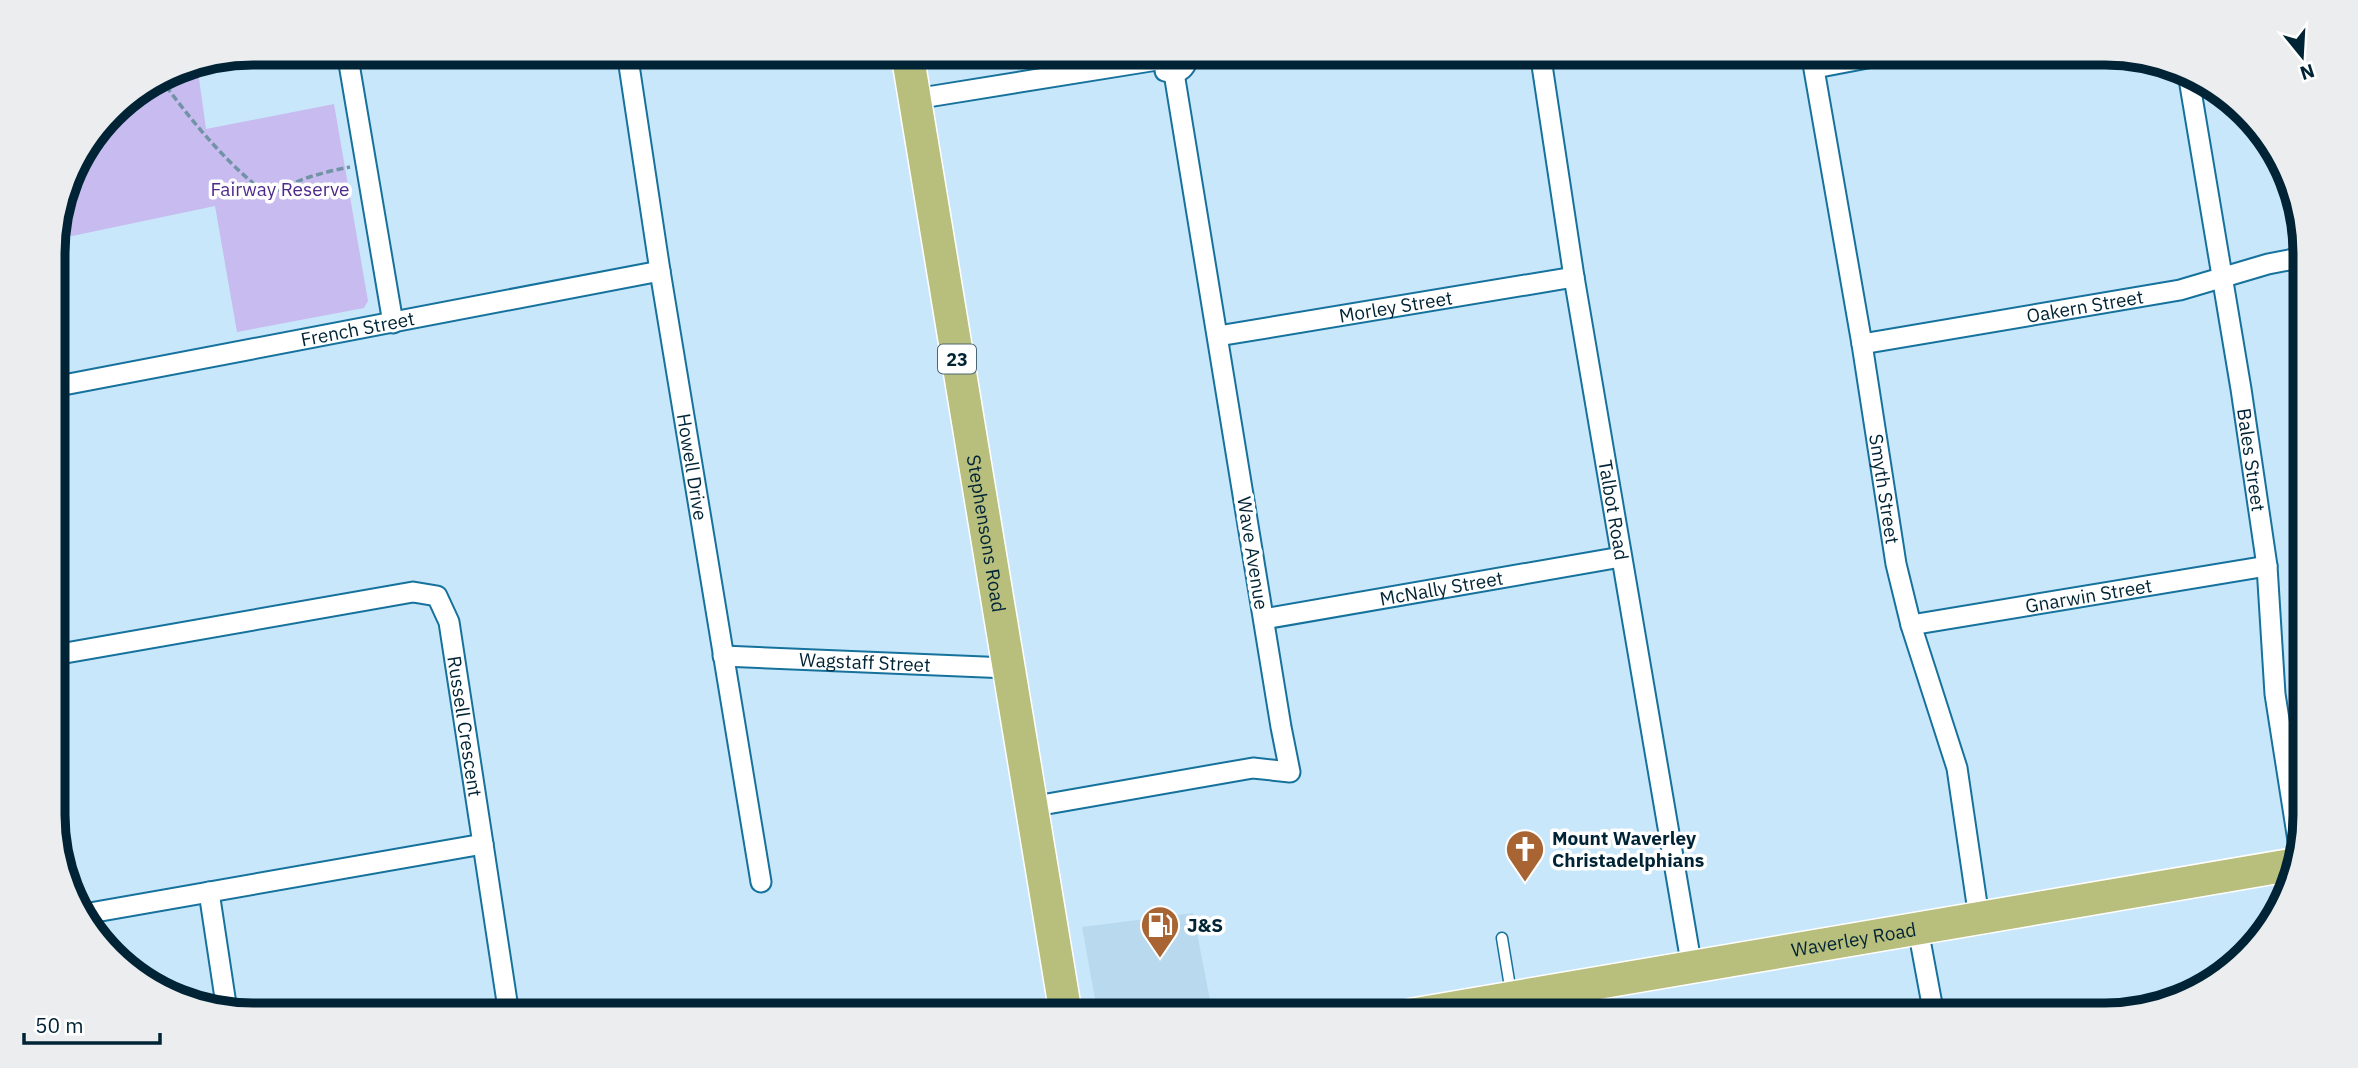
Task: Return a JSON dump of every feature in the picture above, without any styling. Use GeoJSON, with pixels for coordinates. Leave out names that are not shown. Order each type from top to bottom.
{"type":"FeatureCollection","features":[{"type":"Feature","properties":{"kind":"main road","name":"Stephensons Road"},"geometry":{"type":"LineString","coordinates":[[909,65],[1064,1003]]}},
{"type":"Feature","properties":{"kind":"main road","name":"Waverley Road"},"geometry":{"type":"LineString","coordinates":[[1482,1003],[2286,866]]}},
{"type":"Feature","properties":{"kind":"main road"},"geometry":{"type":"LineString","coordinates":[[1051,1003],[1060,971]]}},
{"type":"Feature","properties":{"kind":"main road"},"geometry":{"type":"LineString","coordinates":[[1060,971],[1080,1003]]}},
{"type":"Feature","properties":{"kind":"street"},"geometry":{"type":"LineString","coordinates":[[349,65],[393,323]]}},
{"type":"Feature","properties":{"kind":"street","name":"Howell Drive"},"geometry":{"type":"LineString","coordinates":[[629,65],[660,271],[761,883]]}},
{"type":"Feature","properties":{"kind":"street"},"geometry":{"type":"LineString","coordinates":[[915,99],[1106,65]]}},
{"type":"Feature","properties":{"kind":"street"},"geometry":{"type":"LineString","coordinates":[[1161,65],[1164,71],[1174,73],[1186,65]]}},
{"type":"Feature","properties":{"kind":"street","name":"Talbot Road"},"geometry":{"type":"LineString","coordinates":[[1541,65],[1620,557],[1692,968]]}},
{"type":"Feature","properties":{"kind":"street","name":"Smyth Street"},"geometry":{"type":"LineString","coordinates":[[1814,65],[1862,344],[1896,564],[1911,625],[1957,768],[1979,918]]}},
{"type":"Feature","properties":{"kind":"street","name":"Wave Avenue"},"geometry":{"type":"LineString","coordinates":[[1030,807],[1253,768],[1290,772],[1174,73]]}},
{"type":"Feature","properties":{"kind":"street","name":"Bales Street"},"geometry":{"type":"LineString","coordinates":[[2190,86],[2267,566],[2275,694],[2293,810]]}},
{"type":"Feature","properties":{"kind":"street","name":"Oakern Street"},"geometry":{"type":"LineString","coordinates":[[1862,344],[2180,290],[2293,260]]}},
{"type":"Feature","properties":{"kind":"street","name":"French Street"},"geometry":{"type":"LineString","coordinates":[[65,385],[660,271]]}},
{"type":"Feature","properties":{"kind":"street","name":"Morley Street"},"geometry":{"type":"LineString","coordinates":[[1218,336],[1574,277]]}},
{"type":"Feature","properties":{"kind":"street","name":"McNally Street"},"geometry":{"type":"LineString","coordinates":[[1264,619],[1620,557]]}},
{"type":"Feature","properties":{"kind":"street","name":"Gnarwin Street"},"geometry":{"type":"LineString","coordinates":[[1911,625],[2267,566]]}},
{"type":"Feature","properties":{"kind":"street","name":"Russell Crescent"},"geometry":{"type":"LineString","coordinates":[[65,652],[413,592],[437,596],[449,622],[483,844]]}},
{"type":"Feature","properties":{"kind":"street","name":"Wagstaff Street"},"geometry":{"type":"LineString","coordinates":[[723,656],[1008,668]]}},
{"type":"Feature","properties":{"kind":"street"},"geometry":{"type":"LineString","coordinates":[[92,913],[483,844],[507,1003]]}},
{"type":"Feature","properties":{"kind":"street"},"geometry":{"type":"LineString","coordinates":[[209,892],[227,1002]]}},
{"type":"Feature","properties":{"kind":"street"},"geometry":{"type":"LineString","coordinates":[[1918,929],[1932,1003]]}},
{"type":"Feature","properties":{"kind":"lane"},"geometry":{"type":"LineString","coordinates":[[1502,938],[1512,998]]}},
{"type":"Feature","properties":{"kind":"path"},"geometry":{"type":"LineString","coordinates":[[166,86],[186,114],[245,177],[264,192],[281,191],[330,170],[365,164]]}},
{"type":"Feature","properties":{"kind":"shaded area"},"geometry":{"type":"Polygon","coordinates":[[[1193,913],[1211,1003],[1096,1003],[1082,927],[1193,913]]]}},
{"type":"Feature","properties":{"kind":"green space","name":"Fairway Reserve"},"geometry":{"type":"Polygon","coordinates":[[[198,73],[206,129],[334,104],[368,301],[364,308],[237,332],[215,206],[65,237],[71,204],[96,148],[129,111],[148,96],[181,79],[198,73]]]}},
{"type":"Feature","properties":{"kind":"place","name":"Mount Waverley Christadelphians"},"geometry":{"type":"Point","coordinates":[1525,883]}},
{"type":"Feature","properties":{"kind":"place","name":"J&S"},"geometry":{"type":"Point","coordinates":[1160,959]}}]}
